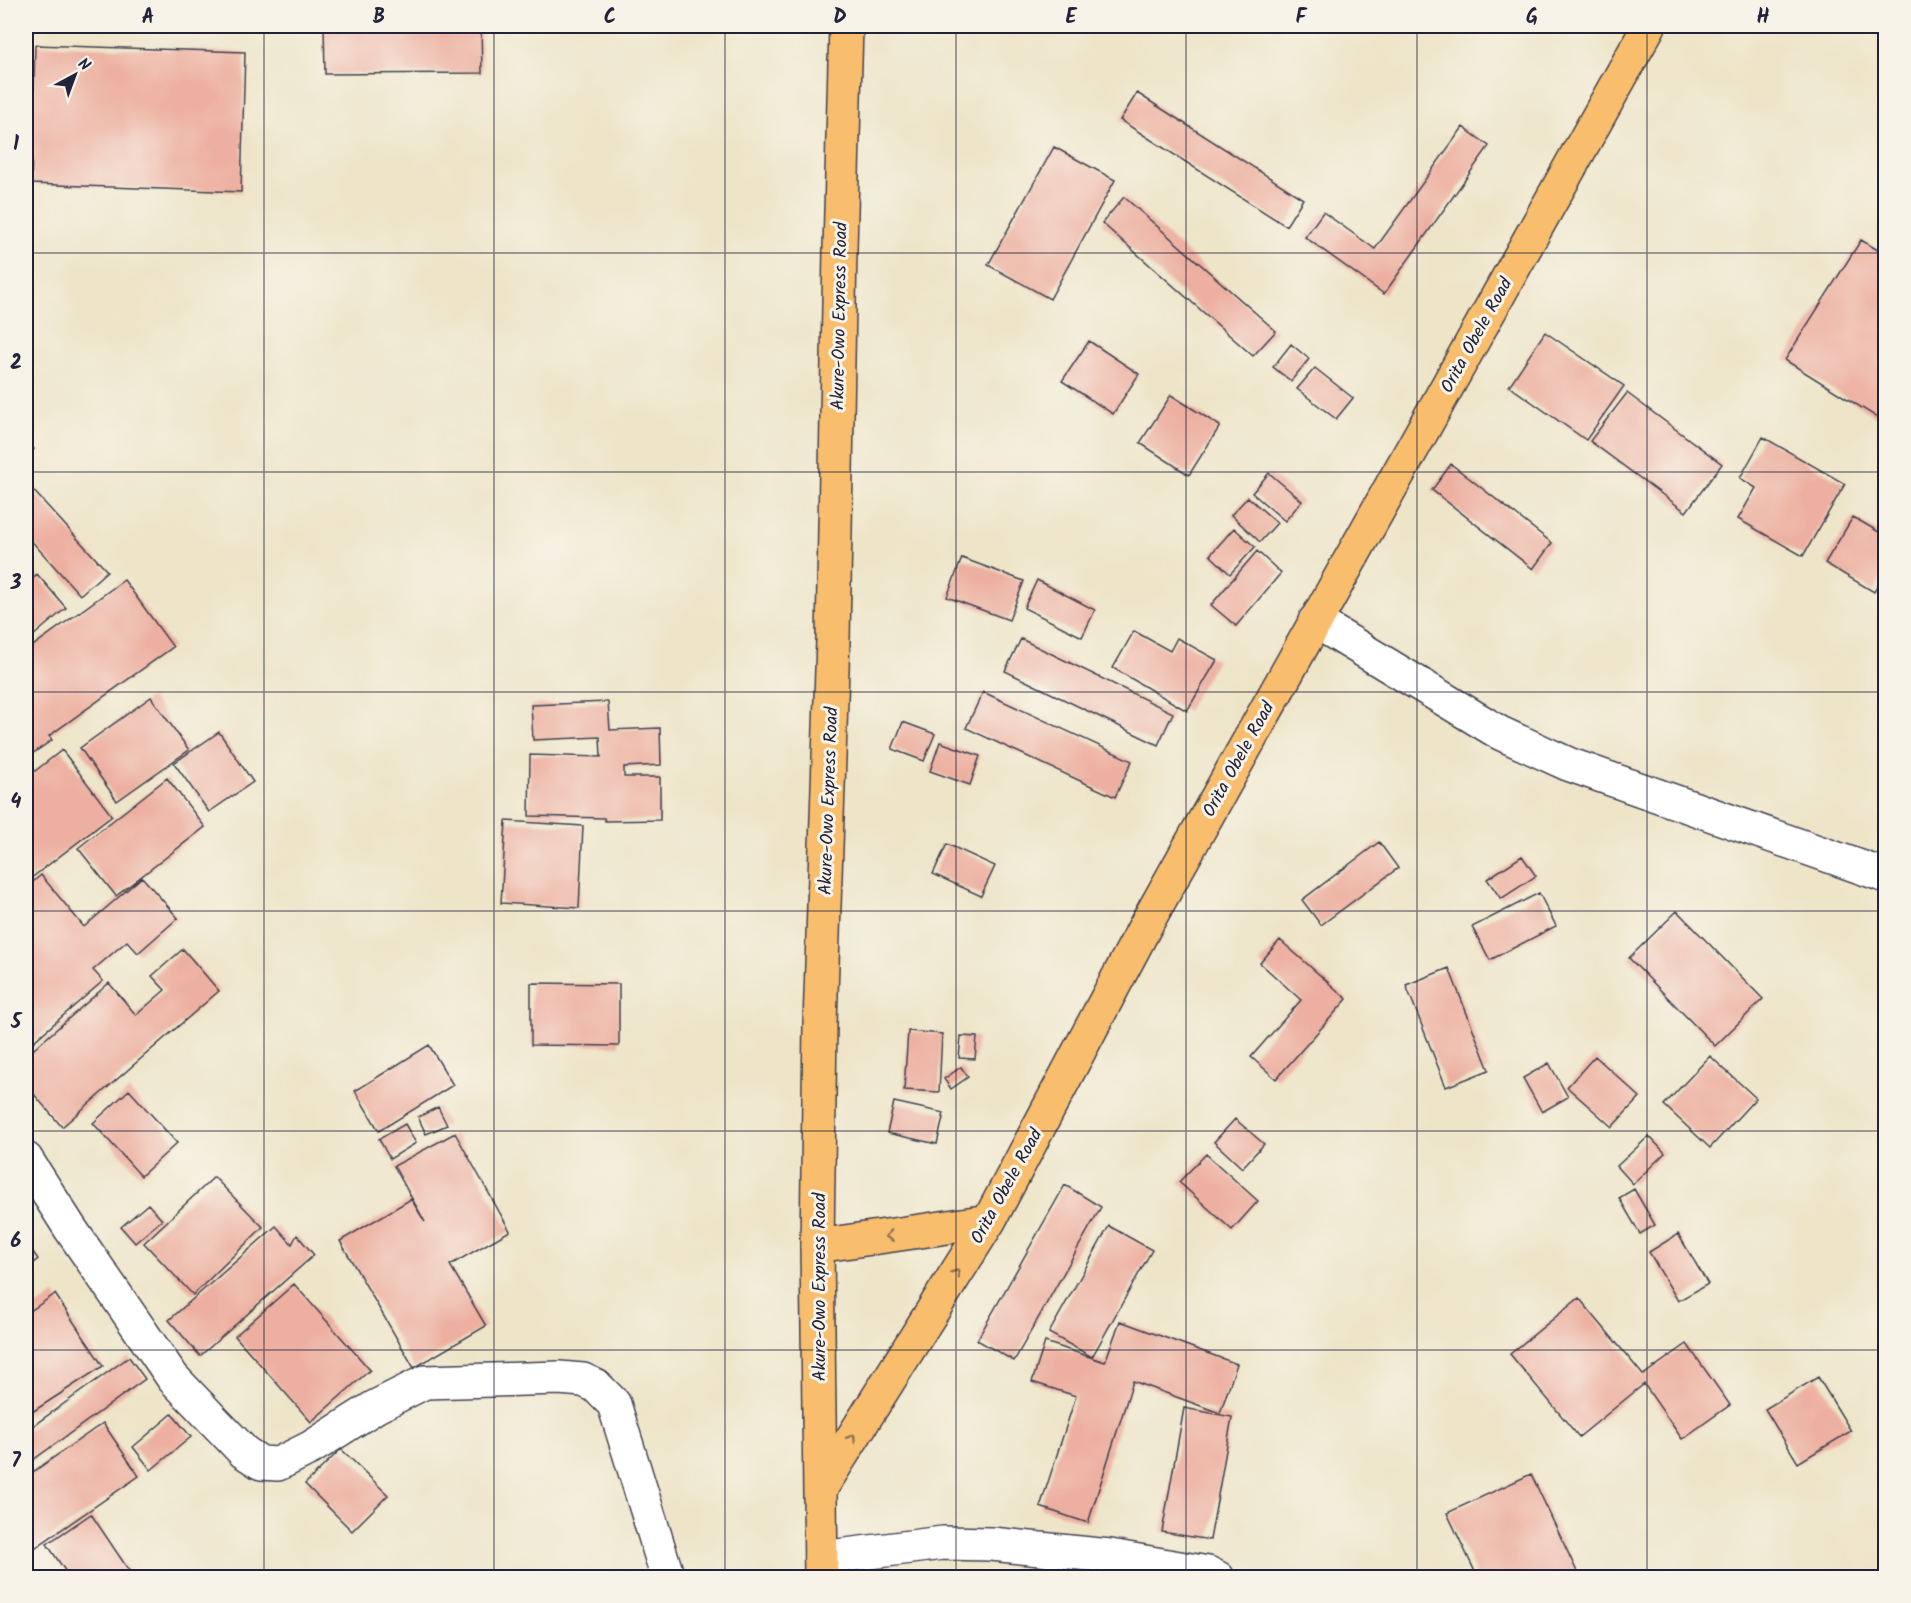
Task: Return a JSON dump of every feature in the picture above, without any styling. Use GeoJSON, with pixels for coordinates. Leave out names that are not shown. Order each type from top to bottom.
{"type":"FeatureCollection","features":[{"type":"Feature","properties":{"kind":"main road","name":"Akure-Owo Express Road"},"geometry":{"type":"LineString","coordinates":[[821,1568],[817,1246],[820,1024],[833,652],[846,26]]}},
{"type":"Feature","properties":{"kind":"main road","name":"Orita Obele Road"},"geometry":{"type":"LineString","coordinates":[[821,1488],[989,1221],[1148,921],[1649,26]]}},
{"type":"Feature","properties":{"kind":"main road"},"geometry":{"type":"LineString","coordinates":[[817,1246],[989,1221]]}},
{"type":"Feature","properties":{"kind":"street"},"geometry":{"type":"LineString","coordinates":[[1315,621],[1500,733],[1568,764],[1886,876]]}},
{"type":"Feature","properties":{"kind":"street"},"geometry":{"type":"LineString","coordinates":[[26,1159],[76,1237],[173,1378],[243,1452],[261,1463],[278,1464],[312,1447],[375,1407],[425,1382],[548,1378],[583,1380],[596,1386],[614,1404],[668,1578]]}},
{"type":"Feature","properties":{"kind":"street"},"geometry":{"type":"LineString","coordinates":[[821,1568],[943,1543],[991,1544],[1110,1556],[1208,1573],[1218,1578]]}},
{"type":"Feature","properties":{"kind":"building"},"geometry":{"type":"Polygon","coordinates":[[[324,26],[481,26],[482,73],[325,74],[324,26]]]}},
{"type":"Feature","properties":{"kind":"building"},"geometry":{"type":"Polygon","coordinates":[[[35,45],[245,52],[241,192],[31,184],[35,45]]]}},
{"type":"Feature","properties":{"kind":"building"},"geometry":{"type":"Polygon","coordinates":[[[1137,93],[1303,199],[1286,226],[1120,120],[1137,93]]]}},
{"type":"Feature","properties":{"kind":"building"},"geometry":{"type":"Polygon","coordinates":[[[1463,127],[1489,146],[1384,294],[1305,237],[1323,212],[1375,249],[1463,127]]]}},
{"type":"Feature","properties":{"kind":"building"},"geometry":{"type":"Polygon","coordinates":[[[1054,147],[1115,180],[1050,299],[988,265],[1054,147]]]}},
{"type":"Feature","properties":{"kind":"building"},"geometry":{"type":"Polygon","coordinates":[[[1124,197],[1276,331],[1253,356],[1102,223],[1124,197]]]}},
{"type":"Feature","properties":{"kind":"building"},"geometry":{"type":"Polygon","coordinates":[[[1861,240],[1886,255],[1886,423],[1785,360],[1861,240]]]}},
{"type":"Feature","properties":{"kind":"building"},"geometry":{"type":"Polygon","coordinates":[[[1545,332],[1624,386],[1586,440],[1509,386],[1545,332]]]}},
{"type":"Feature","properties":{"kind":"building"},"geometry":{"type":"Polygon","coordinates":[[[1089,341],[1139,374],[1113,414],[1062,381],[1089,341]]]}},
{"type":"Feature","properties":{"kind":"building"},"geometry":{"type":"Polygon","coordinates":[[[1291,344],[1309,359],[1291,381],[1273,367],[1291,344]]]}},
{"type":"Feature","properties":{"kind":"building"},"geometry":{"type":"Polygon","coordinates":[[[1315,368],[1353,398],[1336,419],[1297,389],[1315,368]]]}},
{"type":"Feature","properties":{"kind":"building"},"geometry":{"type":"Polygon","coordinates":[[[1627,393],[1722,464],[1686,512],[1590,441],[1627,393]]]}},
{"type":"Feature","properties":{"kind":"building"},"geometry":{"type":"Polygon","coordinates":[[[1171,395],[1220,426],[1189,475],[1140,443],[1171,395]]]}},
{"type":"Feature","properties":{"kind":"building"},"geometry":{"type":"Polygon","coordinates":[[[1763,437],[1845,484],[1803,556],[1738,519],[1756,488],[1740,478],[1763,437]]]}},
{"type":"Feature","properties":{"kind":"building"},"geometry":{"type":"Polygon","coordinates":[[[26,442],[34,449],[26,459],[26,442]]]}},
{"type":"Feature","properties":{"kind":"building"},"geometry":{"type":"Polygon","coordinates":[[[1451,464],[1552,543],[1533,569],[1432,490],[1451,464]]]}},
{"type":"Feature","properties":{"kind":"building"},"geometry":{"type":"Polygon","coordinates":[[[1269,473],[1302,501],[1285,521],[1252,493],[1269,473]]]}},
{"type":"Feature","properties":{"kind":"building"},"geometry":{"type":"Polygon","coordinates":[[[31,488],[107,571],[80,595],[26,535],[26,493],[31,488]]]}},
{"type":"Feature","properties":{"kind":"building"},"geometry":{"type":"Polygon","coordinates":[[[1248,497],[1277,523],[1260,542],[1231,515],[1248,497]]]}},
{"type":"Feature","properties":{"kind":"building"},"geometry":{"type":"Polygon","coordinates":[[[1853,517],[1886,536],[1886,572],[1874,592],[1825,563],[1853,517]]]}},
{"type":"Feature","properties":{"kind":"building"},"geometry":{"type":"Polygon","coordinates":[[[1234,528],[1255,547],[1230,574],[1210,555],[1234,528]]]}},
{"type":"Feature","properties":{"kind":"building"},"geometry":{"type":"Polygon","coordinates":[[[1257,551],[1281,573],[1236,626],[1211,605],[1257,551]]]}},
{"type":"Feature","properties":{"kind":"building"},"geometry":{"type":"Polygon","coordinates":[[[962,558],[1024,581],[1009,620],[947,597],[962,558]]]}},
{"type":"Feature","properties":{"kind":"building"},"geometry":{"type":"Polygon","coordinates":[[[37,574],[66,608],[26,642],[26,584],[37,574]]]}},
{"type":"Feature","properties":{"kind":"building"},"geometry":{"type":"Polygon","coordinates":[[[124,580],[173,647],[49,736],[52,740],[26,758],[26,651],[124,580]]]}},
{"type":"Feature","properties":{"kind":"building"},"geometry":{"type":"Polygon","coordinates":[[[1037,580],[1095,610],[1082,637],[1024,608],[1037,580]]]}},
{"type":"Feature","properties":{"kind":"building"},"geometry":{"type":"Polygon","coordinates":[[[1134,631],[1170,651],[1177,638],[1217,660],[1187,711],[1113,668],[1134,631]]]}},
{"type":"Feature","properties":{"kind":"building"},"geometry":{"type":"Polygon","coordinates":[[[1021,639],[1173,713],[1158,745],[1005,671],[1021,639]]]}},
{"type":"Feature","properties":{"kind":"building"},"geometry":{"type":"Polygon","coordinates":[[[983,692],[1132,761],[1115,797],[966,728],[983,692]]]}},
{"type":"Feature","properties":{"kind":"building"},"geometry":{"type":"Polygon","coordinates":[[[151,697],[189,750],[117,801],[80,748],[151,697]]]}},
{"type":"Feature","properties":{"kind":"building"},"geometry":{"type":"Polygon","coordinates":[[[608,702],[610,730],[660,728],[661,765],[624,767],[624,777],[660,777],[660,820],[605,821],[604,818],[529,816],[530,755],[601,757],[600,737],[533,740],[531,705],[608,702]]]}},
{"type":"Feature","properties":{"kind":"building"},"geometry":{"type":"Polygon","coordinates":[[[903,722],[935,734],[924,761],[892,749],[903,722]]]}},
{"type":"Feature","properties":{"kind":"building"},"geometry":{"type":"Polygon","coordinates":[[[219,732],[253,782],[209,812],[174,763],[219,732]]]}},
{"type":"Feature","properties":{"kind":"building"},"geometry":{"type":"Polygon","coordinates":[[[940,742],[980,756],[970,785],[930,771],[940,742]]]}},
{"type":"Feature","properties":{"kind":"building"},"geometry":{"type":"Polygon","coordinates":[[[62,750],[112,816],[26,882],[26,778],[62,750]]]}},
{"type":"Feature","properties":{"kind":"building"},"geometry":{"type":"Polygon","coordinates":[[[167,778],[205,827],[116,896],[78,848],[167,778]]]}},
{"type":"Feature","properties":{"kind":"building"},"geometry":{"type":"Polygon","coordinates":[[[506,821],[583,826],[579,908],[501,903],[506,821]]]}},
{"type":"Feature","properties":{"kind":"building"},"geometry":{"type":"Polygon","coordinates":[[[1379,842],[1398,868],[1321,925],[1302,900],[1379,842]]]}},
{"type":"Feature","properties":{"kind":"building"},"geometry":{"type":"Polygon","coordinates":[[[947,844],[995,866],[981,896],[933,874],[947,844]]]}},
{"type":"Feature","properties":{"kind":"building"},"geometry":{"type":"Polygon","coordinates":[[[1522,856],[1536,876],[1501,899],[1487,879],[1522,856]]]}},
{"type":"Feature","properties":{"kind":"building"},"geometry":{"type":"Polygon","coordinates":[[[41,875],[84,927],[142,877],[178,918],[138,953],[127,941],[93,970],[103,981],[26,1048],[26,888],[41,875]]]}},
{"type":"Feature","properties":{"kind":"building"},"geometry":{"type":"Polygon","coordinates":[[[1539,893],[1556,926],[1490,960],[1472,927],[1539,893]]]}},
{"type":"Feature","properties":{"kind":"building"},"geometry":{"type":"Polygon","coordinates":[[[1677,911],[1763,999],[1715,1046],[1629,958],[1677,911]]]}},
{"type":"Feature","properties":{"kind":"building"},"geometry":{"type":"Polygon","coordinates":[[[1280,940],[1347,999],[1276,1079],[1251,1057],[1301,1000],[1260,963],[1280,940]]]}},
{"type":"Feature","properties":{"kind":"building"},"geometry":{"type":"Polygon","coordinates":[[[183,949],[219,991],[62,1127],[26,1085],[26,1056],[109,983],[136,1015],[165,990],[152,976],[183,949]]]}},
{"type":"Feature","properties":{"kind":"building"},"geometry":{"type":"Polygon","coordinates":[[[1449,968],[1489,1070],[1446,1087],[1406,985],[1449,968]]]}},
{"type":"Feature","properties":{"kind":"building"},"geometry":{"type":"Polygon","coordinates":[[[531,983],[619,984],[619,1046],[531,1045],[531,983]]]}},
{"type":"Feature","properties":{"kind":"building"},"geometry":{"type":"Polygon","coordinates":[[[908,1031],[942,1034],[939,1092],[904,1090],[908,1031]]]}},
{"type":"Feature","properties":{"kind":"building"},"geometry":{"type":"Polygon","coordinates":[[[961,1036],[977,1037],[975,1059],[959,1058],[961,1036]]]}},
{"type":"Feature","properties":{"kind":"building"},"geometry":{"type":"Polygon","coordinates":[[[429,1045],[453,1085],[379,1131],[355,1091],[429,1045]]]}},
{"type":"Feature","properties":{"kind":"building"},"geometry":{"type":"Polygon","coordinates":[[[1595,1056],[1640,1097],[1612,1127],[1567,1087],[1595,1056]]]}},
{"type":"Feature","properties":{"kind":"building"},"geometry":{"type":"Polygon","coordinates":[[[1710,1056],[1756,1098],[1710,1148],[1664,1105],[1710,1056]]]}},
{"type":"Feature","properties":{"kind":"building"},"geometry":{"type":"Polygon","coordinates":[[[1549,1063],[1568,1097],[1542,1112],[1523,1078],[1549,1063]]]}},
{"type":"Feature","properties":{"kind":"building"},"geometry":{"type":"Polygon","coordinates":[[[961,1067],[968,1077],[951,1089],[944,1079],[961,1067]]]}},
{"type":"Feature","properties":{"kind":"building"},"geometry":{"type":"Polygon","coordinates":[[[129,1090],[177,1143],[141,1176],[93,1123],[129,1090]]]}},
{"type":"Feature","properties":{"kind":"building"},"geometry":{"type":"Polygon","coordinates":[[[894,1102],[944,1113],[937,1144],[887,1133],[894,1102]]]}},
{"type":"Feature","properties":{"kind":"building"},"geometry":{"type":"Polygon","coordinates":[[[438,1107],[447,1125],[426,1134],[418,1117],[438,1107]]]}},
{"type":"Feature","properties":{"kind":"building"},"geometry":{"type":"Polygon","coordinates":[[[1235,1119],[1264,1144],[1242,1168],[1214,1142],[1235,1119]]]}},
{"type":"Feature","properties":{"kind":"building"},"geometry":{"type":"Polygon","coordinates":[[[405,1124],[416,1143],[390,1159],[379,1139],[405,1124]]]}},
{"type":"Feature","properties":{"kind":"building"},"geometry":{"type":"Polygon","coordinates":[[[455,1133],[510,1231],[450,1265],[486,1326],[414,1368],[340,1241],[411,1199],[425,1222],[394,1166],[455,1133]]]}},
{"type":"Feature","properties":{"kind":"building"},"geometry":{"type":"Polygon","coordinates":[[[1649,1136],[1665,1153],[1633,1184],[1617,1166],[1649,1136]]]}},
{"type":"Feature","properties":{"kind":"building"},"geometry":{"type":"Polygon","coordinates":[[[1206,1154],[1258,1201],[1232,1230],[1179,1182],[1206,1154]]]}},
{"type":"Feature","properties":{"kind":"building"},"geometry":{"type":"Polygon","coordinates":[[[214,1177],[263,1227],[193,1295],[144,1243],[214,1177]]]}},
{"type":"Feature","properties":{"kind":"building"},"geometry":{"type":"Polygon","coordinates":[[[1065,1185],[1101,1207],[1014,1361],[977,1340],[1065,1185]]]}},
{"type":"Feature","properties":{"kind":"building"},"geometry":{"type":"Polygon","coordinates":[[[1634,1189],[1655,1225],[1640,1234],[1619,1198],[1634,1189]]]}},
{"type":"Feature","properties":{"kind":"building"},"geometry":{"type":"Polygon","coordinates":[[[148,1204],[162,1220],[135,1243],[121,1227],[148,1204]]]}},
{"type":"Feature","properties":{"kind":"building"},"geometry":{"type":"Polygon","coordinates":[[[276,1226],[292,1244],[297,1235],[314,1255],[200,1356],[169,1320],[276,1226]]]}},
{"type":"Feature","properties":{"kind":"building"},"geometry":{"type":"Polygon","coordinates":[[[1109,1226],[1152,1250],[1092,1357],[1049,1333],[1109,1226]]]}},
{"type":"Feature","properties":{"kind":"building"},"geometry":{"type":"Polygon","coordinates":[[[1678,1234],[1708,1284],[1678,1301],[1649,1252],[1678,1234]]]}},
{"type":"Feature","properties":{"kind":"building"},"geometry":{"type":"Polygon","coordinates":[[[26,1242],[38,1259],[26,1269],[26,1242]]]}},
{"type":"Feature","properties":{"kind":"building"},"geometry":{"type":"Polygon","coordinates":[[[294,1284],[370,1370],[311,1422],[235,1336],[294,1284]]]}},
{"type":"Feature","properties":{"kind":"building"},"geometry":{"type":"Polygon","coordinates":[[[55,1294],[103,1366],[26,1416],[26,1314],[55,1294]]]}},
{"type":"Feature","properties":{"kind":"building"},"geometry":{"type":"Polygon","coordinates":[[[1579,1298],[1643,1375],[1687,1344],[1730,1405],[1682,1439],[1644,1384],[1579,1437],[1510,1354],[1579,1298]]]}},
{"type":"Feature","properties":{"kind":"building"},"geometry":{"type":"Polygon","coordinates":[[[1120,1321],[1237,1364],[1220,1413],[1133,1381],[1088,1523],[1040,1507],[1076,1396],[1032,1382],[1045,1342],[1105,1362],[1120,1321]]]}},
{"type":"Feature","properties":{"kind":"building"},"geometry":{"type":"Polygon","coordinates":[[[129,1357],[145,1379],[26,1465],[26,1431],[129,1357]]]}},
{"type":"Feature","properties":{"kind":"building"},"geometry":{"type":"Polygon","coordinates":[[[1818,1377],[1851,1431],[1798,1463],[1765,1409],[1818,1377]]]}},
{"type":"Feature","properties":{"kind":"building"},"geometry":{"type":"Polygon","coordinates":[[[1184,1408],[1232,1417],[1210,1540],[1162,1532],[1184,1408]]]}},
{"type":"Feature","properties":{"kind":"building"},"geometry":{"type":"Polygon","coordinates":[[[172,1414],[191,1437],[151,1470],[133,1447],[172,1414]]]}},
{"type":"Feature","properties":{"kind":"building"},"geometry":{"type":"Polygon","coordinates":[[[103,1423],[139,1476],[26,1554],[26,1477],[103,1423]]]}},
{"type":"Feature","properties":{"kind":"building"},"geometry":{"type":"Polygon","coordinates":[[[341,1449],[388,1495],[352,1531],[305,1484],[341,1449]]]}},
{"type":"Feature","properties":{"kind":"building"},"geometry":{"type":"Polygon","coordinates":[[[1531,1474],[1580,1578],[1478,1578],[1447,1513],[1531,1474]]]}},
{"type":"Feature","properties":{"kind":"building"},"geometry":{"type":"Polygon","coordinates":[[[91,1514],[134,1578],[70,1578],[47,1544],[91,1514]]]}}]}
